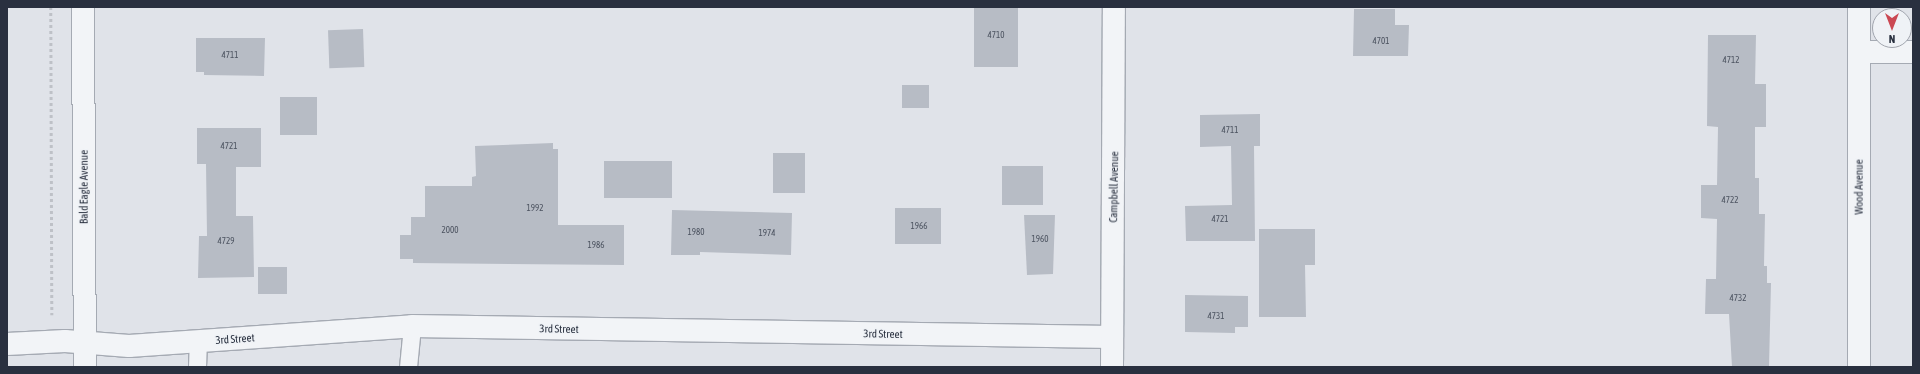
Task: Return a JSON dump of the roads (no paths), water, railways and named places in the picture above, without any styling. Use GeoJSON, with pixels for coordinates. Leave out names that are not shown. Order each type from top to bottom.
{"type":"FeatureCollection","features":[{"type":"Feature","properties":{"kind":"street","name":"Bald Eagle Avenue"},"geometry":{"type":"LineString","coordinates":[[83,7],[85,367]]}},
{"type":"Feature","properties":{"kind":"street","name":"Campbell Avenue"},"geometry":{"type":"LineString","coordinates":[[1112,367],[1114,7]]}},
{"type":"Feature","properties":{"kind":"street","name":"Wood Avenue"},"geometry":{"type":"LineString","coordinates":[[1859,7],[1859,367]]}},
{"type":"Feature","properties":{"kind":"street"},"geometry":{"type":"LineString","coordinates":[[1859,52],[1913,52]]}},
{"type":"Feature","properties":{"kind":"street","name":"3rd Street"},"geometry":{"type":"LineString","coordinates":[[7,344],[85,342],[129,346],[412,326],[1112,337]]}},
{"type":"Feature","properties":{"kind":"lane"},"geometry":{"type":"LineString","coordinates":[[408,367],[412,326]]}},
{"type":"Feature","properties":{"kind":"lane"},"geometry":{"type":"LineString","coordinates":[[197,367],[198,341]]}}]}
